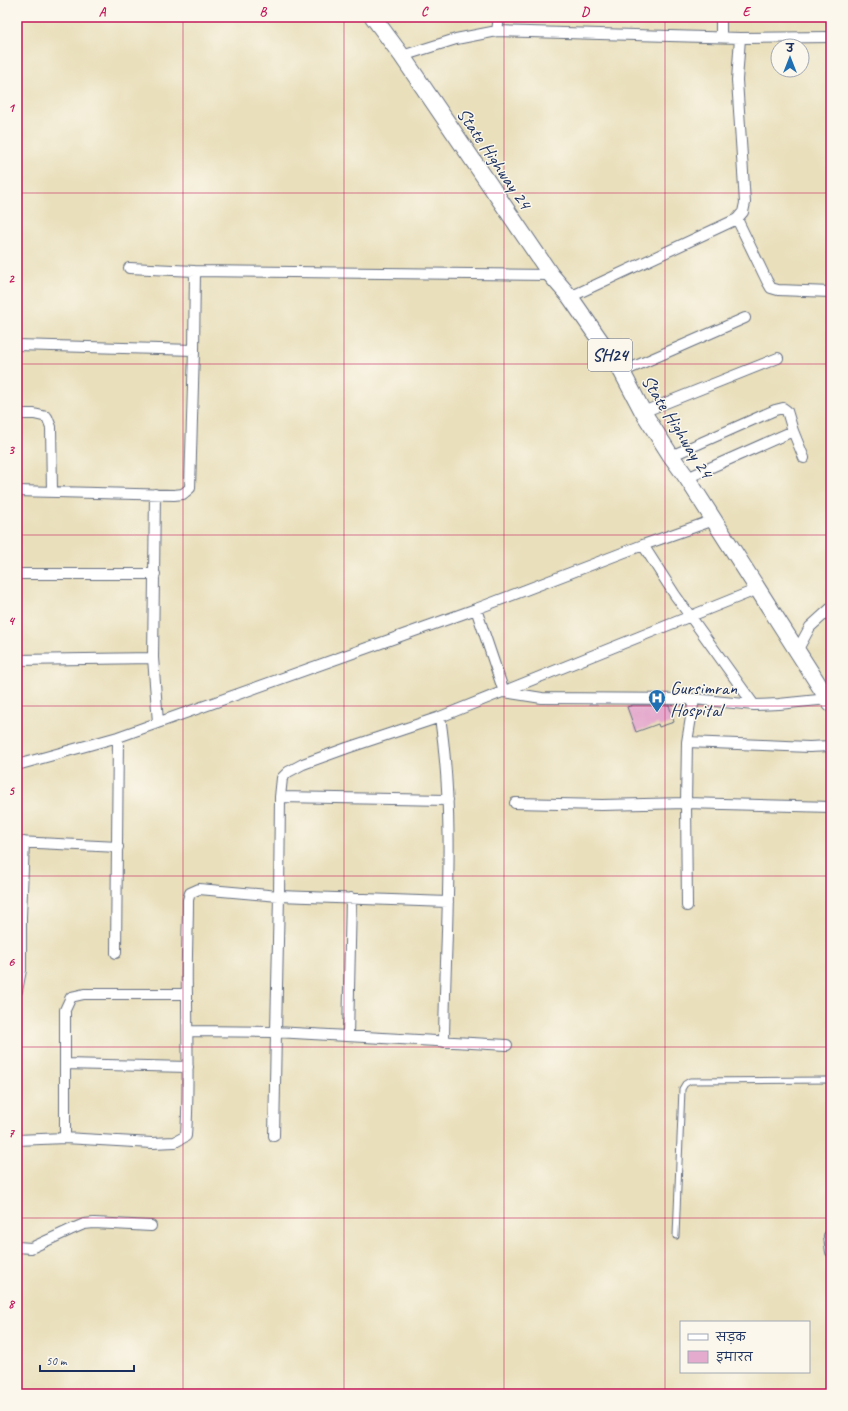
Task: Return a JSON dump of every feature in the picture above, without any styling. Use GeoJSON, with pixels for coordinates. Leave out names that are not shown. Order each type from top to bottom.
{"type":"FeatureCollection","features":[{"type":"Feature","properties":{"kind":"main road","name":"State Highway 24"},"geometry":{"type":"LineString","coordinates":[[373,17],[402,56],[551,275],[570,296],[622,372],[643,412],[687,478],[830,702]]}},
{"type":"Feature","properties":{"kind":"street"},"geometry":{"type":"LineString","coordinates":[[497,31],[499,17]]}},
{"type":"Feature","properties":{"kind":"street"},"geometry":{"type":"LineString","coordinates":[[721,17],[721,37]]}},
{"type":"Feature","properties":{"kind":"street"},"geometry":{"type":"LineString","coordinates":[[402,56],[456,39],[497,31],[740,38],[831,37]]}},
{"type":"Feature","properties":{"kind":"street"},"geometry":{"type":"LineString","coordinates":[[570,296],[737,219],[743,212],[745,203],[737,80],[740,38]]}},
{"type":"Feature","properties":{"kind":"street"},"geometry":{"type":"LineString","coordinates":[[737,219],[771,288],[778,290],[831,292]]}},
{"type":"Feature","properties":{"kind":"street"},"geometry":{"type":"LineString","coordinates":[[129,268],[195,271],[551,275]]}},
{"type":"Feature","properties":{"kind":"street"},"geometry":{"type":"LineString","coordinates":[[17,491],[183,494],[190,488],[195,271]]}},
{"type":"Feature","properties":{"kind":"street"},"geometry":{"type":"LineString","coordinates":[[622,372],[745,318]]}},
{"type":"Feature","properties":{"kind":"street"},"geometry":{"type":"LineString","coordinates":[[17,345],[194,350]]}},
{"type":"Feature","properties":{"kind":"street"},"geometry":{"type":"LineString","coordinates":[[643,412],[778,358]]}},
{"type":"Feature","properties":{"kind":"street"},"geometry":{"type":"LineString","coordinates":[[671,456],[775,410],[783,408],[787,411],[804,458]]}},
{"type":"Feature","properties":{"kind":"street"},"geometry":{"type":"LineString","coordinates":[[17,414],[34,414],[47,417],[51,427],[52,491]]}},
{"type":"Feature","properties":{"kind":"street"},"geometry":{"type":"LineString","coordinates":[[687,478],[793,431]]}},
{"type":"Feature","properties":{"kind":"street"},"geometry":{"type":"LineString","coordinates":[[155,494],[153,658],[158,722]]}},
{"type":"Feature","properties":{"kind":"street"},"geometry":{"type":"LineString","coordinates":[[17,766],[118,737],[476,608],[642,545],[714,520]]}},
{"type":"Feature","properties":{"kind":"street"},"geometry":{"type":"LineString","coordinates":[[642,545],[675,595],[754,705]]}},
{"type":"Feature","properties":{"kind":"street"},"geometry":{"type":"LineString","coordinates":[[17,574],[155,574]]}},
{"type":"Feature","properties":{"kind":"street"},"geometry":{"type":"LineString","coordinates":[[274,1136],[280,798],[282,778],[288,772],[303,764],[440,717],[758,589]]}},
{"type":"Feature","properties":{"kind":"street"},"geometry":{"type":"LineString","coordinates":[[476,608],[504,692]]}},
{"type":"Feature","properties":{"kind":"street"},"geometry":{"type":"LineString","coordinates":[[797,651],[810,626],[831,608]]}},
{"type":"Feature","properties":{"kind":"street"},"geometry":{"type":"LineString","coordinates":[[17,660],[153,658]]}},
{"type":"Feature","properties":{"kind":"street"},"geometry":{"type":"LineString","coordinates":[[504,692],[542,698],[694,699],[754,705],[830,702]]}},
{"type":"Feature","properties":{"kind":"street"},"geometry":{"type":"LineString","coordinates":[[687,906],[687,742],[694,699]]}},
{"type":"Feature","properties":{"kind":"street"},"geometry":{"type":"LineString","coordinates":[[440,717],[446,754],[448,800],[448,902],[444,1042]]}},
{"type":"Feature","properties":{"kind":"street"},"geometry":{"type":"LineString","coordinates":[[116,953],[118,737]]}},
{"type":"Feature","properties":{"kind":"street"},"geometry":{"type":"LineString","coordinates":[[687,742],[809,747],[831,746]]}},
{"type":"Feature","properties":{"kind":"street"},"geometry":{"type":"LineString","coordinates":[[280,798],[448,800]]}},
{"type":"Feature","properties":{"kind":"street"},"geometry":{"type":"LineString","coordinates":[[515,803],[602,805],[686,803],[831,807]]}},
{"type":"Feature","properties":{"kind":"street"},"geometry":{"type":"LineString","coordinates":[[17,991],[21,970],[20,842],[118,847]]}},
{"type":"Feature","properties":{"kind":"street"},"geometry":{"type":"LineString","coordinates":[[17,1140],[65,1138],[152,1143],[175,1142],[186,1136],[188,1030],[186,994],[188,900],[190,893],[199,889],[279,896],[448,902]]}},
{"type":"Feature","properties":{"kind":"street"},"geometry":{"type":"LineString","coordinates":[[348,1036],[351,898]]}},
{"type":"Feature","properties":{"kind":"street"},"geometry":{"type":"LineString","coordinates":[[65,1138],[65,1010],[71,997],[84,994],[186,994]]}},
{"type":"Feature","properties":{"kind":"street"},"geometry":{"type":"LineString","coordinates":[[188,1030],[276,1032],[507,1045]]}},
{"type":"Feature","properties":{"kind":"street"},"geometry":{"type":"LineString","coordinates":[[65,1064],[188,1067]]}},
{"type":"Feature","properties":{"kind":"street"},"geometry":{"type":"LineString","coordinates":[[17,1247],[31,1248],[84,1224],[94,1223],[151,1226]]}},
{"type":"Feature","properties":{"kind":"street"},"geometry":{"type":"LineString","coordinates":[[829,1236],[831,1252]]}},
{"type":"Feature","properties":{"kind":"lane"},"geometry":{"type":"LineString","coordinates":[[676,1236],[682,1089],[685,1084],[690,1081],[831,1080]]}},
{"type":"Feature","properties":{"kind":"building"},"geometry":{"type":"Polygon","coordinates":[[[633,705],[669,705],[674,722],[659,727],[658,724],[636,732],[627,707],[633,705]]]}},
{"type":"Feature","properties":{"kind":"place","name":"Gursimran Hospital"},"geometry":{"type":"Point","coordinates":[657,713]}}]}
